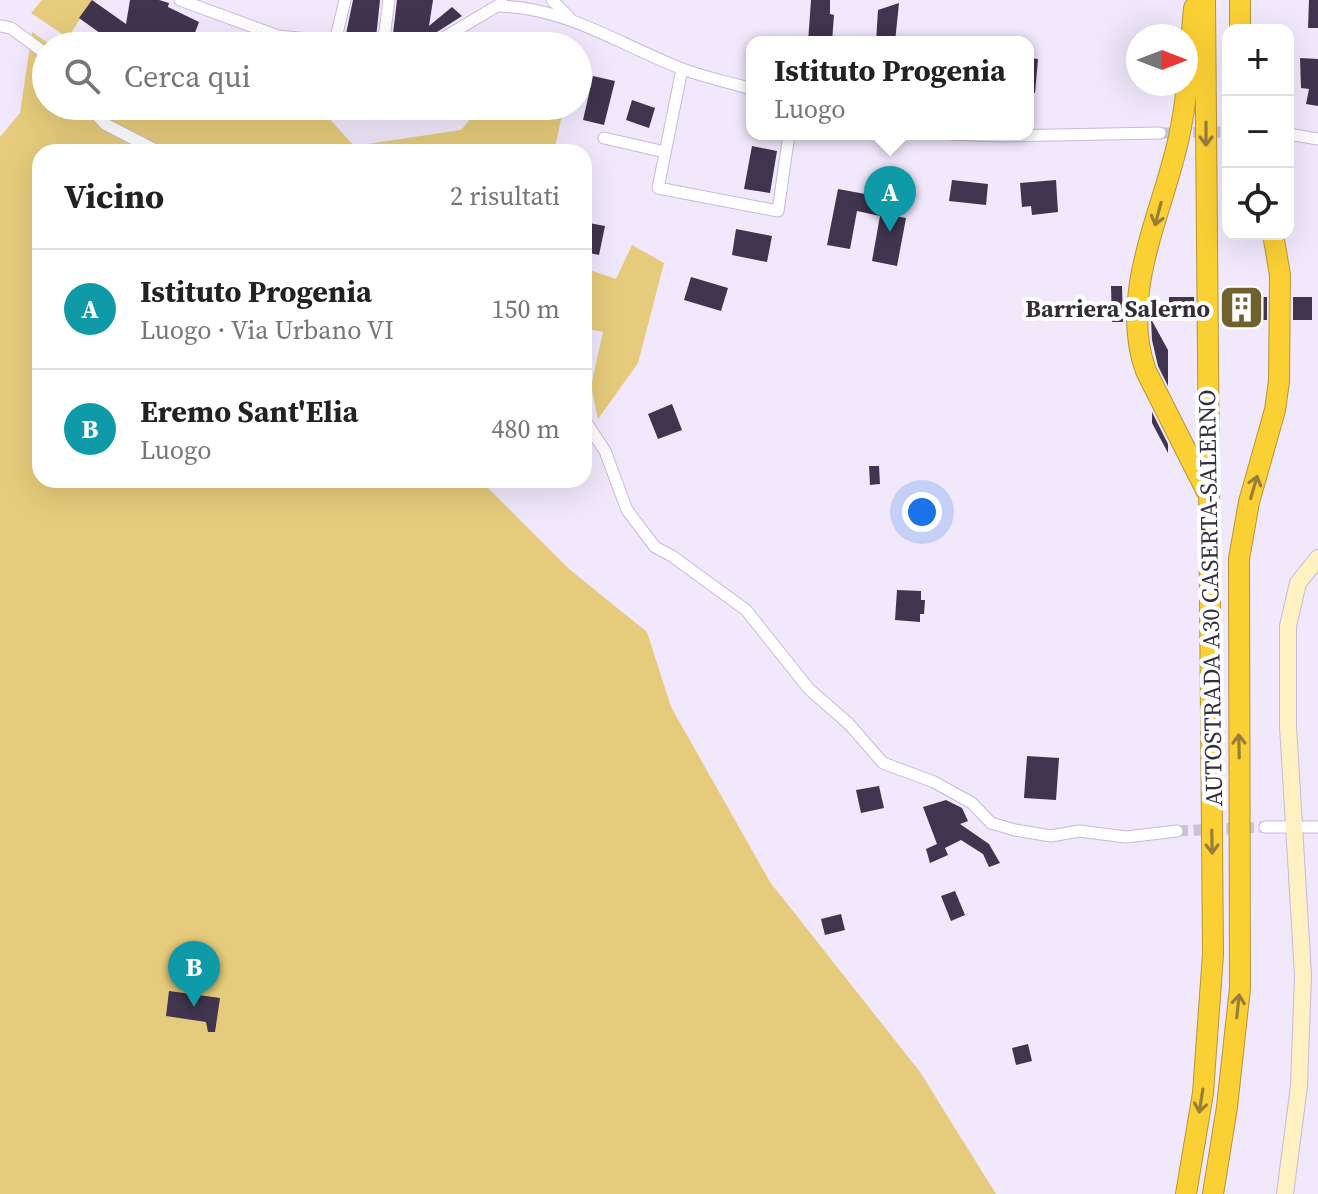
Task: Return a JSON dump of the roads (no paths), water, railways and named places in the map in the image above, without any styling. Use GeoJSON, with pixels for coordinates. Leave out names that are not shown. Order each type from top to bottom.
{"type":"FeatureCollection","features":[{"type":"Feature","properties":{"kind":"highway"},"geometry":{"type":"LineString","coordinates":[[1195,0],[1179,136],[1144,268],[1137,327],[1139,351],[1146,371],[1209,495]]}},
{"type":"Feature","properties":{"kind":"highway","name":"AUTOSTRADA A30 CASERTA-SALERNO"},"geometry":{"type":"LineString","coordinates":[[1186,1194],[1203,1093],[1213,954],[1205,0]]}},
{"type":"Feature","properties":{"kind":"highway"},"geometry":{"type":"LineString","coordinates":[[1240,0],[1240,24]]}},
{"type":"Feature","properties":{"kind":"highway","name":"AUTOSTRADA A30 CASERTA-SALERNO"},"geometry":{"type":"LineString","coordinates":[[1213,1194],[1227,1107],[1240,988],[1239,559],[1249,502],[1275,410],[1280,360],[1280,275],[1274,240]]}},
{"type":"Feature","properties":{"kind":"main road"},"geometry":{"type":"LineString","coordinates":[[1285,1194],[1299,1086],[1303,975],[1288,726],[1288,626],[1298,583],[1318,558]]}},
{"type":"Feature","properties":{"kind":"street"},"geometry":{"type":"LineString","coordinates":[[180,0],[267,32]]}},
{"type":"Feature","properties":{"kind":"street"},"geometry":{"type":"LineString","coordinates":[[337,32],[345,0]]}},
{"type":"Feature","properties":{"kind":"street"},"geometry":{"type":"LineString","coordinates":[[385,32],[389,0]]}},
{"type":"Feature","properties":{"kind":"street"},"geometry":{"type":"LineString","coordinates":[[552,0],[569,18]]}},
{"type":"Feature","properties":{"kind":"street"},"geometry":{"type":"LineString","coordinates":[[453,32],[502,3],[521,6],[569,18],[682,69],[746,87]]}},
{"type":"Feature","properties":{"kind":"street"},"geometry":{"type":"LineString","coordinates":[[0,26],[11,28],[32,44]]}},
{"type":"Feature","properties":{"kind":"street"},"geometry":{"type":"LineString","coordinates":[[682,69],[658,188],[778,211],[788,140]]}},
{"type":"Feature","properties":{"kind":"street"},"geometry":{"type":"LineString","coordinates":[[101,120],[144,144]]}},
{"type":"Feature","properties":{"kind":"street"},"geometry":{"type":"LineString","coordinates":[[1034,135],[1160,133]]}},
{"type":"Feature","properties":{"kind":"street"},"geometry":{"type":"LineString","coordinates":[[1294,135],[1318,139]]}},
{"type":"Feature","properties":{"kind":"street"},"geometry":{"type":"LineString","coordinates":[[604,138],[665,152]]}},
{"type":"Feature","properties":{"kind":"street"},"geometry":{"type":"LineString","coordinates":[[592,431],[605,451],[627,510],[655,547],[746,610],[809,689],[849,724],[883,763],[934,782],[972,803],[991,823],[1015,830],[1051,836],[1079,831],[1126,837],[1177,831]]}},
{"type":"Feature","properties":{"kind":"street"},"geometry":{"type":"LineString","coordinates":[[1265,827],[1318,827]]}},
{"type":"Feature","properties":{"kind":"tunnel"},"geometry":{"type":"LineString","coordinates":[[1160,133],[1222,132]]}},
{"type":"Feature","properties":{"kind":"tunnel"},"geometry":{"type":"LineString","coordinates":[[1177,831],[1265,827]]}},
{"type":"Feature","properties":{"kind":"place","name":"Istituto Progenia"},"geometry":{"type":"Point","coordinates":[890,232]}},
{"type":"Feature","properties":{"kind":"place","name":"Barriera Salerno"},"geometry":{"type":"Point","coordinates":[1241,308]}},
{"type":"Feature","properties":{"kind":"place","name":"Eremo Sant'Elia"},"geometry":{"type":"Point","coordinates":[194,1007]}}]}
